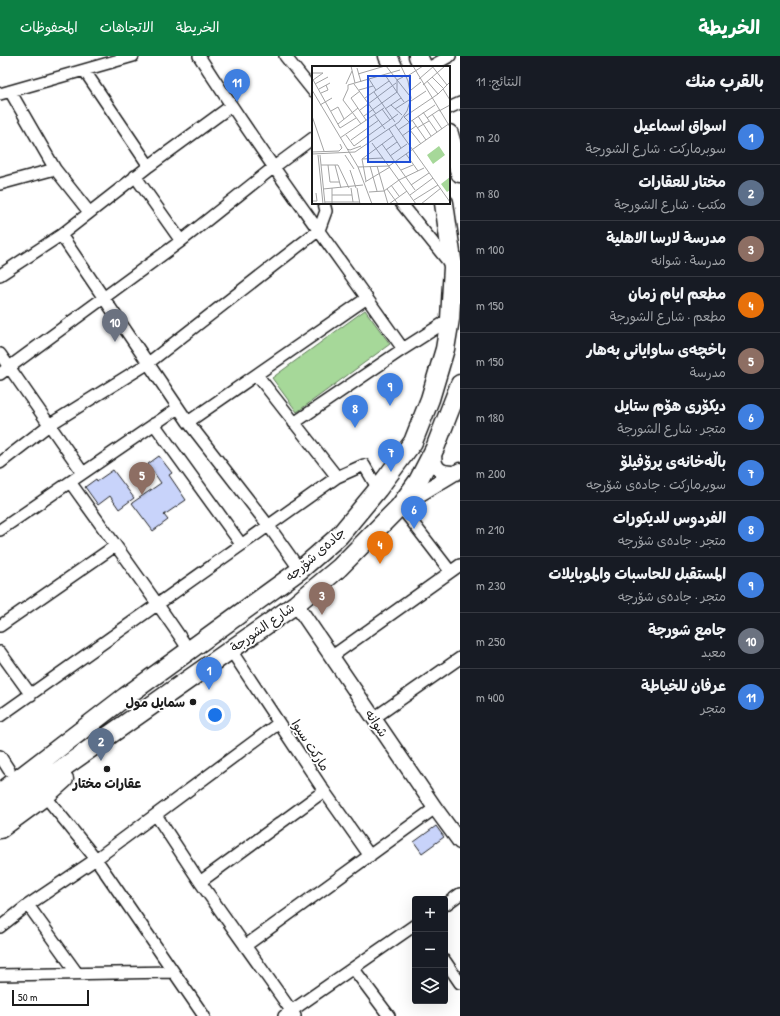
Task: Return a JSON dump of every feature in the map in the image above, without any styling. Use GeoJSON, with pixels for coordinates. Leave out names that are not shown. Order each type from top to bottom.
{"type":"FeatureCollection","features":[{"type":"Feature","properties":{"kind":"main road"},"geometry":{"type":"LineString","coordinates":[[418,56],[423,66]]}},
{"type":"Feature","properties":{"kind":"main road"},"geometry":{"type":"LineString","coordinates":[[450,137],[459,166]]}},
{"type":"Feature","properties":{"kind":"main road","name":"جادەی شۆرجە"},"geometry":{"type":"LineString","coordinates":[[0,793],[125,697],[300,570],[339,536],[378,489],[413,442],[433,392],[445,348],[450,319],[453,267],[444,204]]}},
{"type":"Feature","properties":{"kind":"main road","name":"شارع الشورجة"},"geometry":{"type":"LineString","coordinates":[[0,812],[296,604],[339,568],[400,506],[418,481],[435,448],[460,384]]}},
{"type":"Feature","properties":{"kind":"main road"},"geometry":{"type":"LineString","coordinates":[[225,624],[235,646]]}},
{"type":"Feature","properties":{"kind":"main road"},"geometry":{"type":"LineString","coordinates":[[3,768],[125,697]]}},
{"type":"Feature","properties":{"kind":"main road"},"geometry":{"type":"LineString","coordinates":[[0,829],[45,796],[127,722]]}},
{"type":"Feature","properties":{"kind":"street"},"geometry":{"type":"LineString","coordinates":[[89,212],[55,169],[5,93],[133,56]]}},
{"type":"Feature","properties":{"kind":"street"},"geometry":{"type":"LineString","coordinates":[[199,56],[231,106],[403,348]]}},
{"type":"Feature","properties":{"kind":"street"},"geometry":{"type":"LineString","coordinates":[[285,56],[312,90]]}},
{"type":"Feature","properties":{"kind":"street"},"geometry":{"type":"LineString","coordinates":[[432,66],[450,56]]}},
{"type":"Feature","properties":{"kind":"street"},"geometry":{"type":"LineString","coordinates":[[84,70],[149,166]]}},
{"type":"Feature","properties":{"kind":"street"},"geometry":{"type":"LineString","coordinates":[[450,107],[460,102]]}},
{"type":"Feature","properties":{"kind":"street"},"geometry":{"type":"LineString","coordinates":[[0,275],[61,235],[135,176],[231,106]]}},
{"type":"Feature","properties":{"kind":"street"},"geometry":{"type":"LineString","coordinates":[[5,371],[104,299],[181,241],[274,167],[312,140]]}},
{"type":"Feature","properties":{"kind":"street"},"geometry":{"type":"LineString","coordinates":[[0,184],[55,169]]}},
{"type":"Feature","properties":{"kind":"street"},"geometry":{"type":"LineString","coordinates":[[135,176],[181,241]]}},
{"type":"Feature","properties":{"kind":"street"},"geometry":{"type":"LineString","coordinates":[[0,463],[49,425],[147,364],[319,230],[326,211],[324,204]]}},
{"type":"Feature","properties":{"kind":"street"},"geometry":{"type":"LineString","coordinates":[[403,204],[453,267]]}},
{"type":"Feature","properties":{"kind":"street"},"geometry":{"type":"LineString","coordinates":[[61,235],[178,408],[268,525],[300,570]]}},
{"type":"Feature","properties":{"kind":"street"},"geometry":{"type":"LineString","coordinates":[[188,422],[258,375],[367,298]]}},
{"type":"Feature","properties":{"kind":"street"},"geometry":{"type":"LineString","coordinates":[[294,423],[403,348],[450,319]]}},
{"type":"Feature","properties":{"kind":"street"},"geometry":{"type":"LineString","coordinates":[[0,354],[5,371],[49,425],[82,473]]}},
{"type":"Feature","properties":{"kind":"street"},"geometry":{"type":"LineString","coordinates":[[258,375],[336,477]]}},
{"type":"Feature","properties":{"kind":"street"},"geometry":{"type":"LineString","coordinates":[[0,530],[178,408]]}},
{"type":"Feature","properties":{"kind":"street"},"geometry":{"type":"LineString","coordinates":[[154,424],[241,544]]}},
{"type":"Feature","properties":{"kind":"street"},"geometry":{"type":"LineString","coordinates":[[435,448],[434,458],[437,468],[443,472],[458,472]]}},
{"type":"Feature","properties":{"kind":"street"},"geometry":{"type":"LineString","coordinates":[[0,716],[336,477],[364,465],[378,489]]}},
{"type":"Feature","properties":{"kind":"street"},"geometry":{"type":"LineString","coordinates":[[331,657],[455,568],[400,506],[458,472]]}},
{"type":"Feature","properties":{"kind":"street"},"geometry":{"type":"LineString","coordinates":[[70,482],[115,546],[158,603],[190,650]]}},
{"type":"Feature","properties":{"kind":"street"},"geometry":{"type":"LineString","coordinates":[[0,626],[115,546]]}},
{"type":"Feature","properties":{"kind":"street","name":"شوانە"},"geometry":{"type":"LineString","coordinates":[[296,604],[435,808],[460,842]]}},
{"type":"Feature","properties":{"kind":"street","name":"مارکت سیوا"},"geometry":{"type":"LineString","coordinates":[[235,646],[279,723],[324,791],[370,856]]}},
{"type":"Feature","properties":{"kind":"street"},"geometry":{"type":"LineString","coordinates":[[0,652],[31,694]]}},
{"type":"Feature","properties":{"kind":"street"},"geometry":{"type":"LineString","coordinates":[[374,718],[460,658]]}},
{"type":"Feature","properties":{"kind":"street"},"geometry":{"type":"LineString","coordinates":[[0,927],[28,905],[96,859],[279,723]]}},
{"type":"Feature","properties":{"kind":"street"},"geometry":{"type":"LineString","coordinates":[[200,882],[324,791]]}},
{"type":"Feature","properties":{"kind":"street"},"geometry":{"type":"LineString","coordinates":[[45,796],[96,859],[204,1016]]}},
{"type":"Feature","properties":{"kind":"street"},"geometry":{"type":"LineString","coordinates":[[245,946],[435,808]]}},
{"type":"Feature","properties":{"kind":"street"},"geometry":{"type":"LineString","coordinates":[[156,815],[290,1014],[352,968],[412,927]]}},
{"type":"Feature","properties":{"kind":"street"},"geometry":{"type":"LineString","coordinates":[[448,903],[460,894]]}},
{"type":"Feature","properties":{"kind":"street"},"geometry":{"type":"LineString","coordinates":[[28,905],[77,973]]}},
{"type":"Feature","properties":{"kind":"street"},"geometry":{"type":"LineString","coordinates":[[448,965],[460,983]]}},
{"type":"Feature","properties":{"kind":"street"},"geometry":{"type":"LineString","coordinates":[[352,968],[389,1016]]}},
{"type":"Feature","properties":{"kind":"street"},"geometry":{"type":"LineString","coordinates":[[0,975],[173,972]]}},
{"type":"Feature","properties":{"kind":"green space"},"geometry":{"type":"Polygon","coordinates":[[[365,310],[390,344],[297,412],[272,378],[365,310]]]}},
{"type":"Feature","properties":{"kind":"building"},"geometry":{"type":"Polygon","coordinates":[[[159,456],[172,473],[169,475],[186,500],[164,515],[168,520],[153,531],[132,503],[161,483],[148,464],[159,456]]]}},
{"type":"Feature","properties":{"kind":"building"},"geometry":{"type":"Polygon","coordinates":[[[113,470],[134,498],[119,509],[110,496],[98,505],[85,487],[113,470]]]}},
{"type":"Feature","properties":{"kind":"building"},"geometry":{"type":"Polygon","coordinates":[[[436,826],[444,837],[422,853],[414,842],[436,826]]]}},
{"type":"Feature","properties":{"kind":"place","name":"عرفان للخياطة"},"geometry":{"type":"Point","coordinates":[237,102]}},
{"type":"Feature","properties":{"kind":"place","name":"جامع شورجة"},"geometry":{"type":"Point","coordinates":[115,342]}},
{"type":"Feature","properties":{"kind":"place","name":"المستقبل للحاسبات والموبايلات"},"geometry":{"type":"Point","coordinates":[390,406]}},
{"type":"Feature","properties":{"kind":"place","name":"الفردوس للديكورات"},"geometry":{"type":"Point","coordinates":[355,428]}},
{"type":"Feature","properties":{"kind":"place","name":"باڵەخانەی پرۆفیلۆ"},"geometry":{"type":"Point","coordinates":[391,472]}},
{"type":"Feature","properties":{"kind":"place","name":"باخچەی ساوایانی بەهار"},"geometry":{"type":"Point","coordinates":[142,495]}},
{"type":"Feature","properties":{"kind":"place","name":"دیکۆری هۆم ستایل"},"geometry":{"type":"Point","coordinates":[414,529]}},
{"type":"Feature","properties":{"kind":"place","name":"مطعم ايام زمان"},"geometry":{"type":"Point","coordinates":[380,564]}},
{"type":"Feature","properties":{"kind":"place","name":"مدرسة لارسا الاهلية"},"geometry":{"type":"Point","coordinates":[322,615]}},
{"type":"Feature","properties":{"kind":"place","name":"اسواق اسماعيل"},"geometry":{"type":"Point","coordinates":[209,690]}},
{"type":"Feature","properties":{"kind":"place","name":"سمايل مول"},"geometry":{"type":"Point","coordinates":[193,702]}},
{"type":"Feature","properties":{"kind":"place","name":"مختار للعقارات"},"geometry":{"type":"Point","coordinates":[101,761]}},
{"type":"Feature","properties":{"kind":"place","name":"عقارات مختار"},"geometry":{"type":"Point","coordinates":[107,769]}}]}
